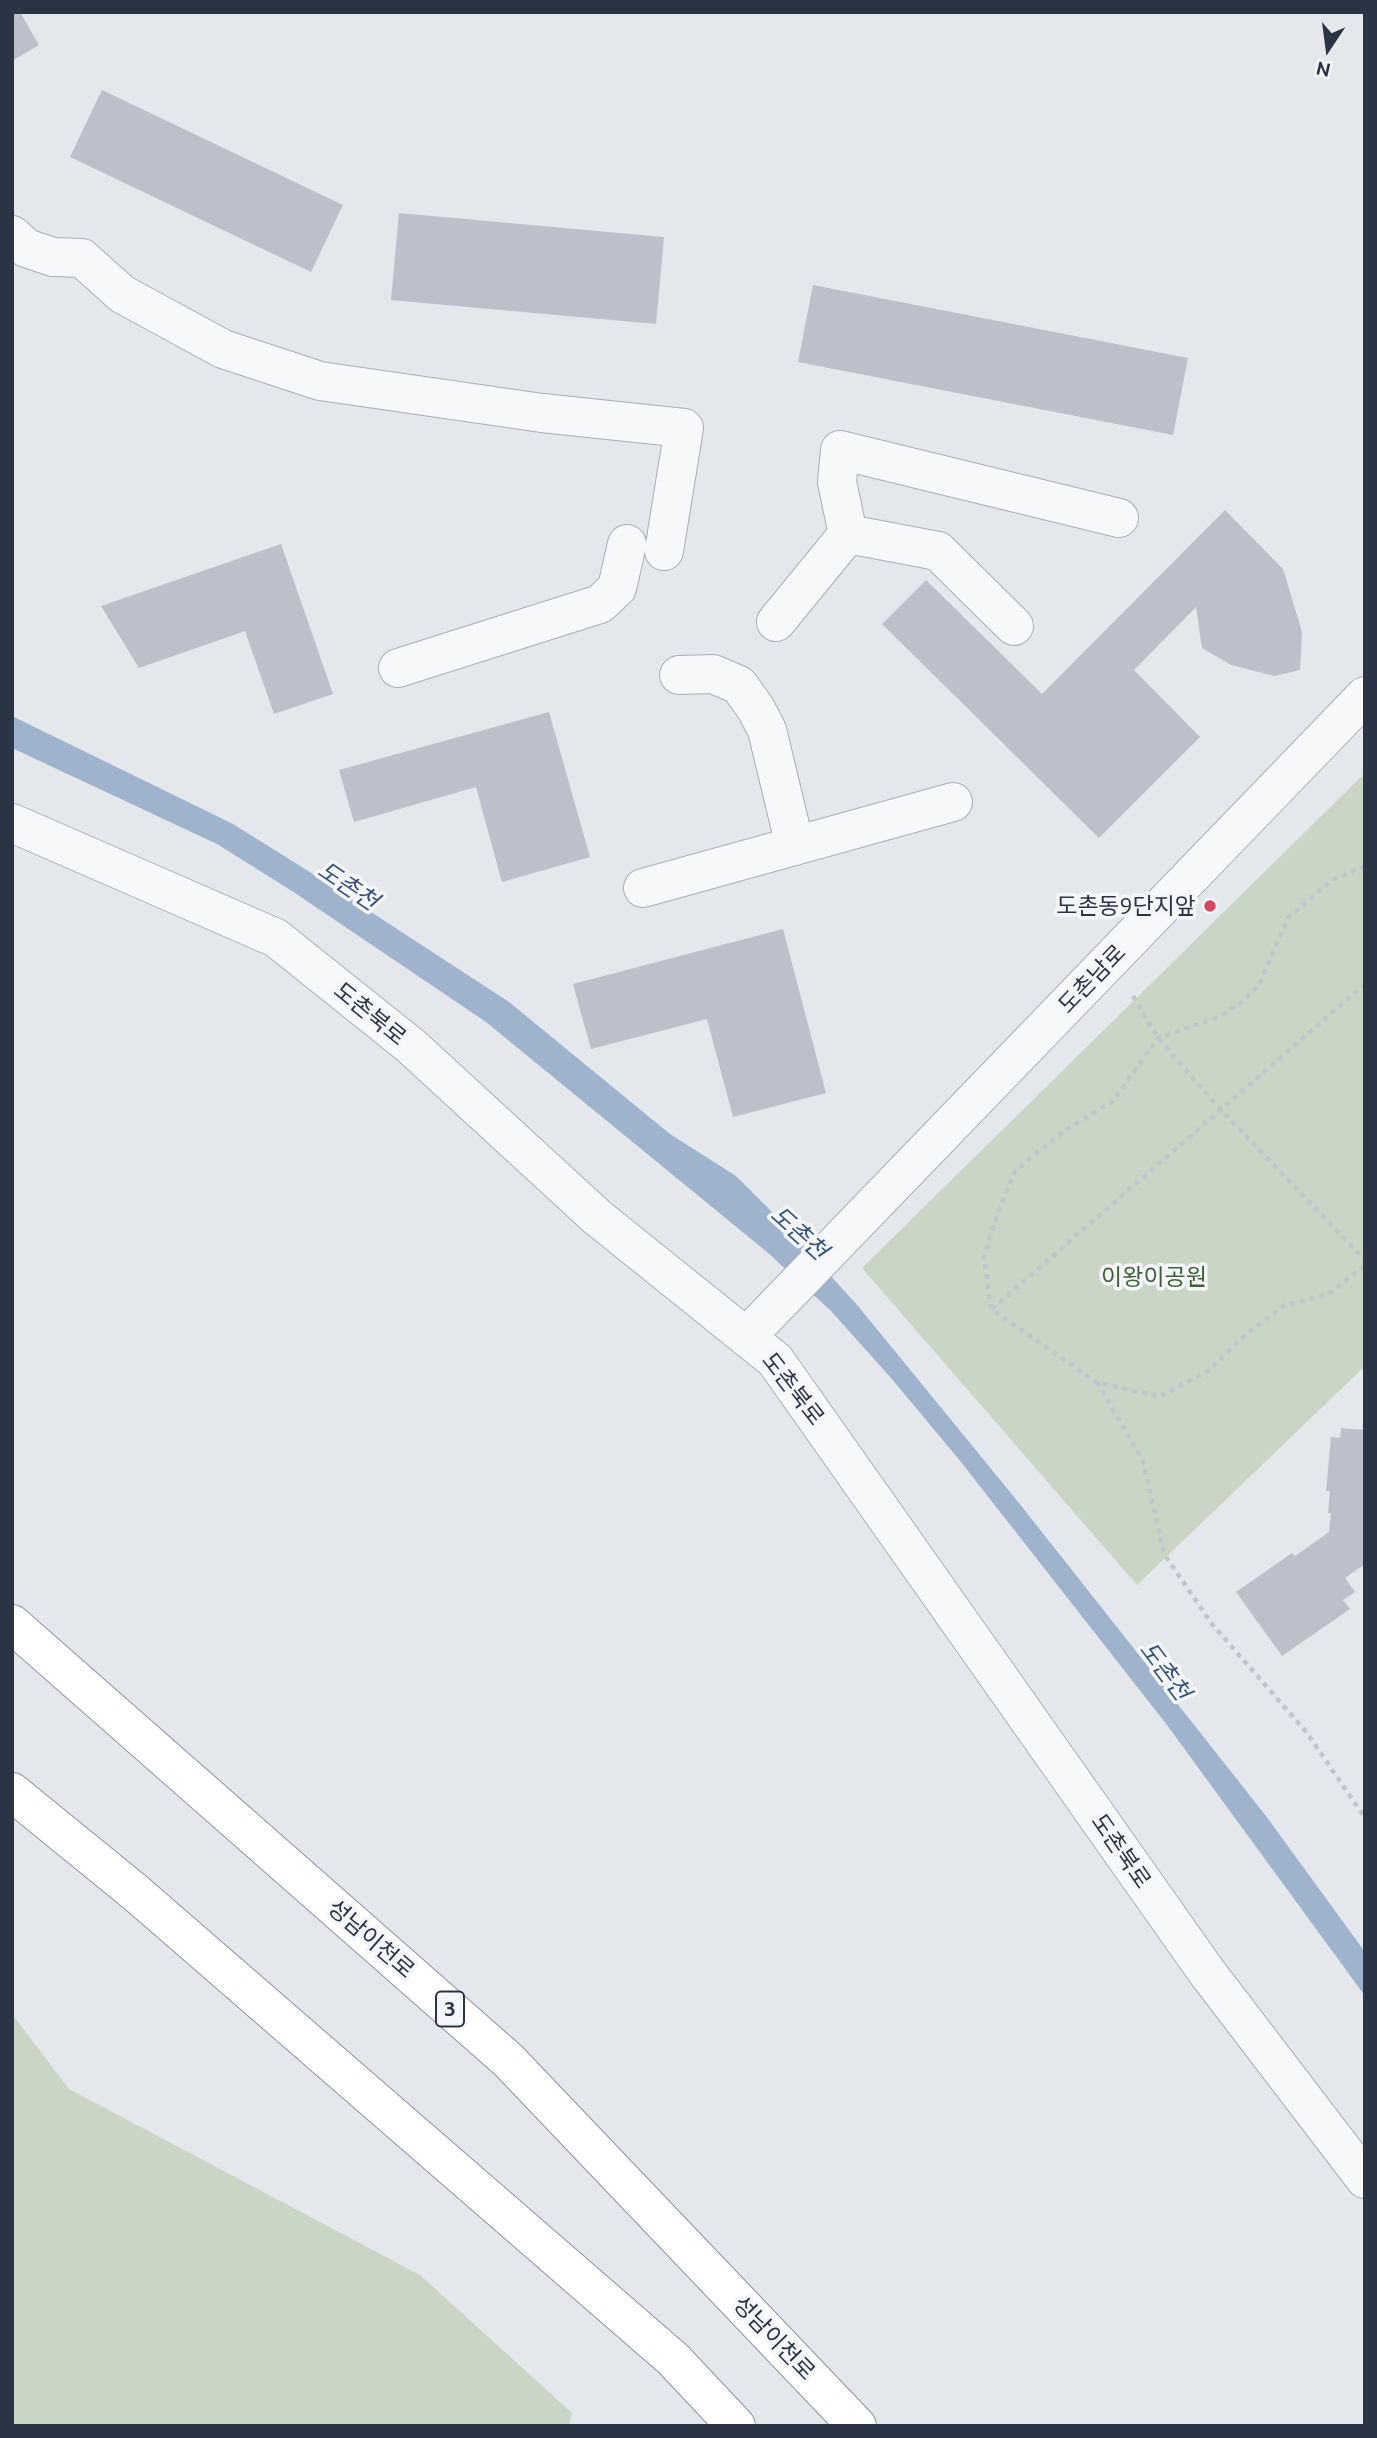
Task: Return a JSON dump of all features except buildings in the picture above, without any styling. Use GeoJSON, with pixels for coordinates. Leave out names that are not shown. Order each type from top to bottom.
{"type":"FeatureCollection","features":[{"type":"Feature","properties":{"kind":"highway","name":"성남이천로"},"geometry":{"type":"LineString","coordinates":[[12,1624],[509,2060],[857,2426]]}},
{"type":"Feature","properties":{"kind":"highway"},"geometry":{"type":"LineString","coordinates":[[12,1792],[136,1893],[663,2350],[736,2426]]}},
{"type":"Feature","properties":{"kind":"street"},"geometry":{"type":"LineString","coordinates":[[12,235],[26,248],[53,257],[82,258],[122,294],[223,349],[320,381],[542,413],[684,428],[645,548],[617,588],[600,604],[398,667]]}},
{"type":"Feature","properties":{"kind":"street"},"geometry":{"type":"LineString","coordinates":[[848,534],[838,482],[840,450],[1119,517]]}},
{"type":"Feature","properties":{"kind":"street"},"geometry":{"type":"LineString","coordinates":[[776,622],[848,534]]}},
{"type":"Feature","properties":{"kind":"street"},"geometry":{"type":"LineString","coordinates":[[848,534],[938,551],[1014,626]]}},
{"type":"Feature","properties":{"kind":"street"},"geometry":{"type":"LineString","coordinates":[[679,675],[713,674],[739,685],[756,709],[767,730],[795,846]]}},
{"type":"Feature","properties":{"kind":"street","name":"도촌남로"},"geometry":{"type":"LineString","coordinates":[[756,1327],[1365,696]]}},
{"type":"Feature","properties":{"kind":"street"},"geometry":{"type":"LineString","coordinates":[[643,888],[953,802]]}},
{"type":"Feature","properties":{"kind":"street","name":"도촌북로"},"geometry":{"type":"LineString","coordinates":[[12,823],[276,938],[411,1046],[597,1217],[756,1327],[775,1360],[1206,1971],[1365,2179]]}},
{"type":"Feature","properties":{"kind":"path"},"geometry":{"type":"LineString","coordinates":[[1365,866],[1332,880],[1288,918],[1259,985],[1244,1000],[1220,1017],[1158,1038],[1113,1101],[1065,1131],[1015,1171],[999,1209],[984,1257],[991,1309],[1096,1382],[1158,1397],[1208,1371],[1245,1335],[1283,1306],[1327,1295],[1365,1266]]}},
{"type":"Feature","properties":{"kind":"path"},"geometry":{"type":"LineString","coordinates":[[991,1309],[1365,984]]}},
{"type":"Feature","properties":{"kind":"path"},"geometry":{"type":"LineString","coordinates":[[1158,1038],[1221,1110],[1365,1260]]}},
{"type":"Feature","properties":{"kind":"path"},"geometry":{"type":"LineString","coordinates":[[1096,1382],[1143,1461],[1164,1554],[1212,1624],[1307,1732],[1365,1818]]}},
{"type":"Feature","properties":{"kind":"green space","name":"이왕이공원"},"geometry":{"type":"Polygon","coordinates":[[[1365,773],[1365,1366],[1137,1585],[862,1268],[1365,773]]]}},
{"type":"Feature","properties":{"kind":"green space"},"geometry":{"type":"Polygon","coordinates":[[[12,2014],[69,2089],[420,2275],[572,2413],[569,2426],[12,2426],[12,2014]]]}},
{"type":"Feature","properties":{"kind":"water"},"geometry":{"type":"Polygon","coordinates":[[[12,716],[233,824],[305,869],[509,1002],[670,1134],[736,1176],[858,1306],[1019,1503],[1266,1816],[1365,1952],[1365,1996],[1167,1725],[957,1457],[831,1311],[767,1252],[486,1022],[292,891],[217,844],[12,748],[12,716]]]}},
{"type":"Feature","properties":{"kind":"place","name":"도촌동9단지앞"},"geometry":{"type":"Point","coordinates":[1210,906]}},
{"type":"Feature","properties":{"kind":"water label","name":"도촌천"},"geometry":{"type":"Point","coordinates":[348,886]}},
{"type":"Feature","properties":{"kind":"water label","name":"도촌천"},"geometry":{"type":"Point","coordinates":[799,1233]}},
{"type":"Feature","properties":{"kind":"water label","name":"도촌천"},"geometry":{"type":"Point","coordinates":[1165,1671]}}]}
